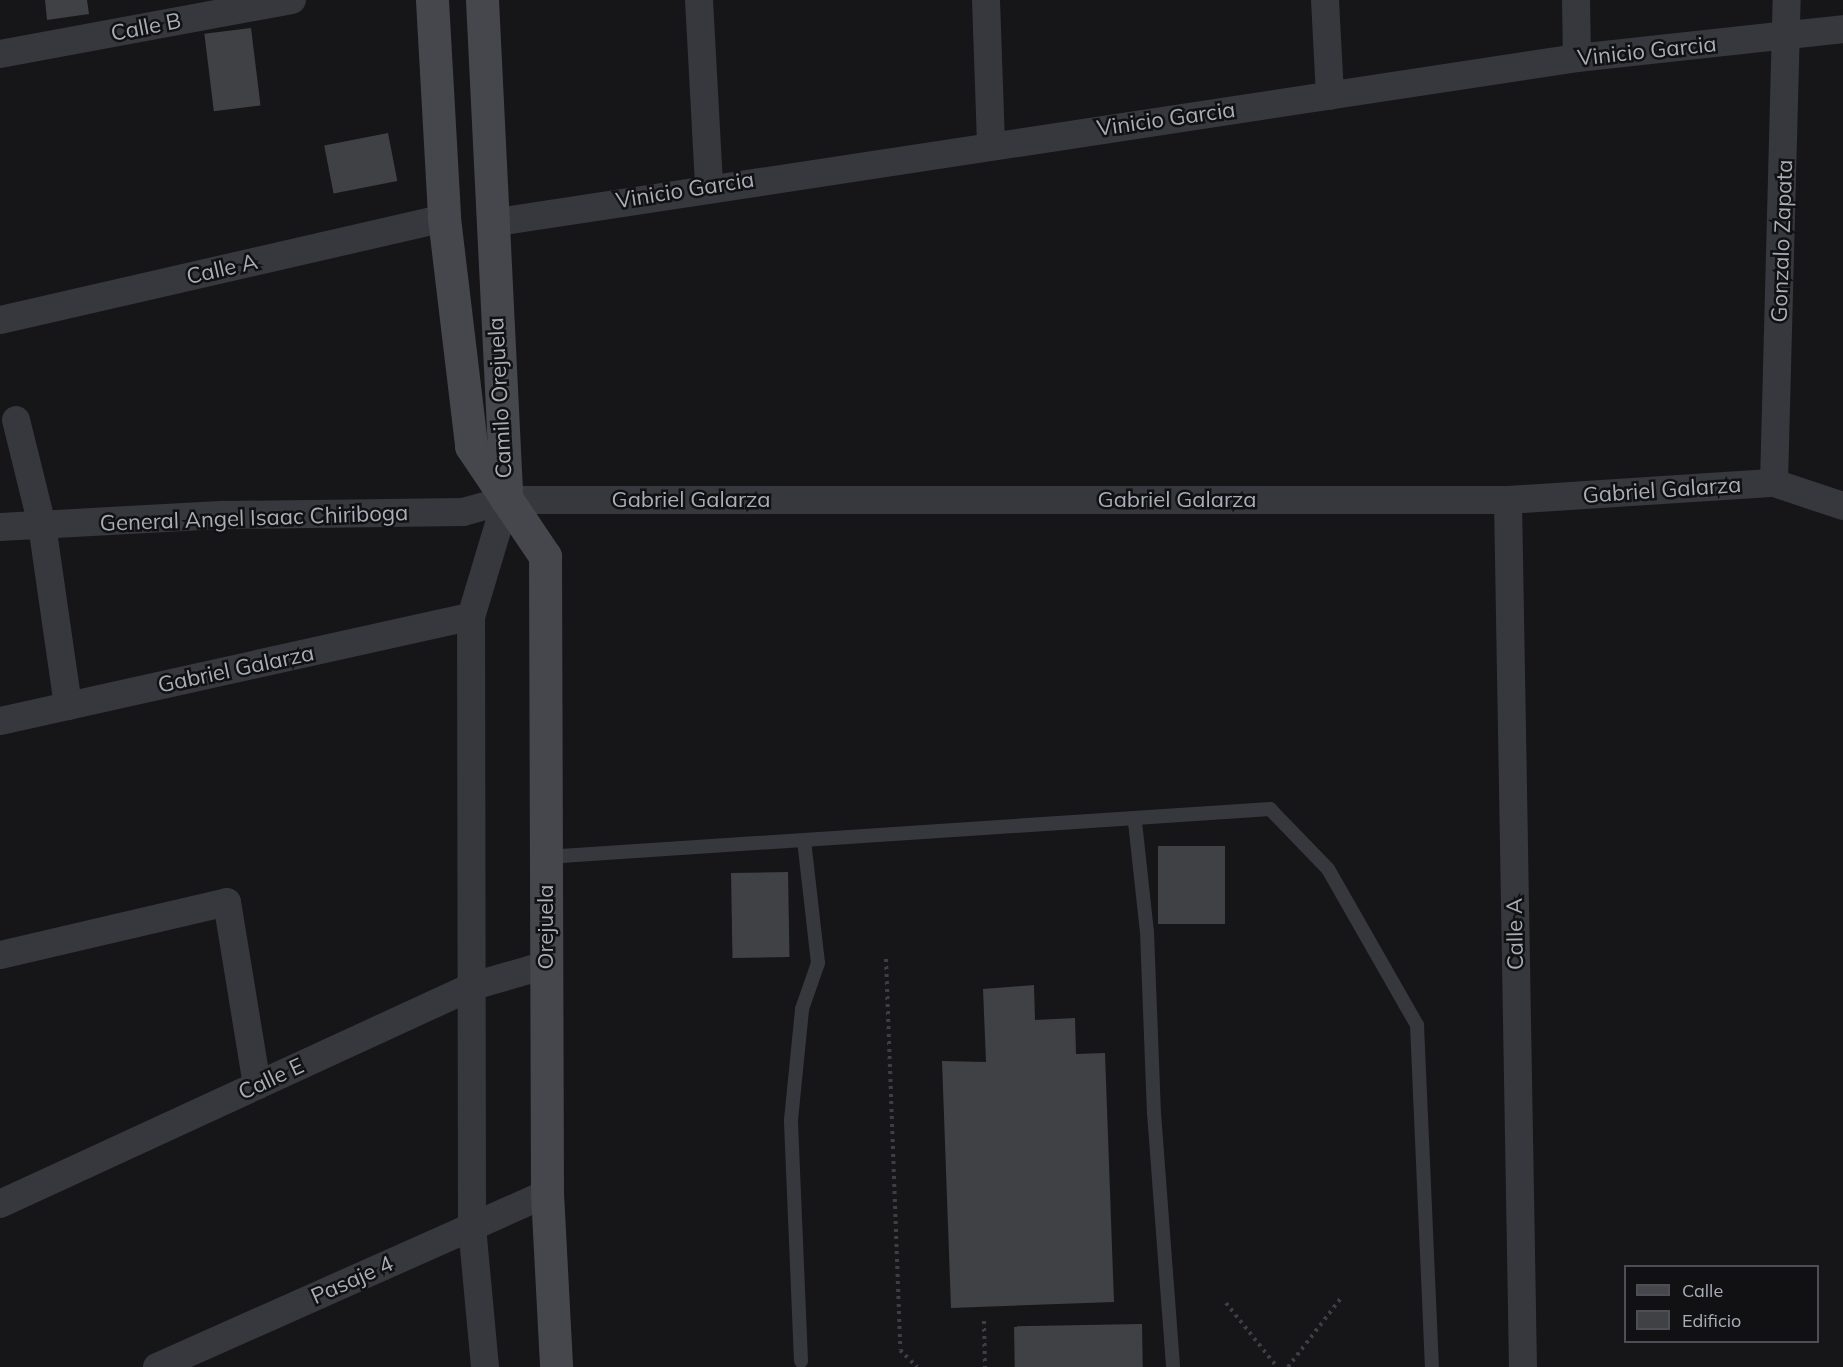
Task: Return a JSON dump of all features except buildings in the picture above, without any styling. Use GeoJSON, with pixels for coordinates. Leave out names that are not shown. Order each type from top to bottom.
{"type":"FeatureCollection","features":[{"type":"Feature","properties":{"kind":"street","name":"Calle B"},"geometry":{"type":"LineString","coordinates":[[0,54],[291,0]]}},
{"type":"Feature","properties":{"kind":"street","name":"Camilo Orejuela"},"geometry":{"type":"LineString","coordinates":[[432,0],[444,218],[471,446],[506,500]]}},
{"type":"Feature","properties":{"kind":"street","name":"Camilo Orejuela"},"geometry":{"type":"LineString","coordinates":[[482,0],[506,500]]}},
{"type":"Feature","properties":{"kind":"street"},"geometry":{"type":"LineString","coordinates":[[699,0],[709,186]]}},
{"type":"Feature","properties":{"kind":"street"},"geometry":{"type":"LineString","coordinates":[[986,0],[991,143]]}},
{"type":"Feature","properties":{"kind":"street"},"geometry":{"type":"LineString","coordinates":[[1325,0],[1330,96]]}},
{"type":"Feature","properties":{"kind":"street"},"geometry":{"type":"LineString","coordinates":[[1576,0],[1577,58]]}},
{"type":"Feature","properties":{"kind":"street","name":"Gonzalo Zapata"},"geometry":{"type":"LineString","coordinates":[[1773,483],[1789,38],[1787,0]]}},
{"type":"Feature","properties":{"kind":"street","name":"Vinicio Garcia"},"geometry":{"type":"LineString","coordinates":[[491,222],[991,143],[1330,96],[1577,58],[1789,38],[1843,29]]}},
{"type":"Feature","properties":{"kind":"street","name":"Calle A"},"geometry":{"type":"LineString","coordinates":[[0,320],[444,218]]}},
{"type":"Feature","properties":{"kind":"street"},"geometry":{"type":"LineString","coordinates":[[16,420],[42,525],[68,706]]}},
{"type":"Feature","properties":{"kind":"street","name":"Gabriel Galarza"},"geometry":{"type":"LineString","coordinates":[[506,500],[1508,500],[1773,483],[1843,506]]}},
{"type":"Feature","properties":{"kind":"street"},"geometry":{"type":"LineString","coordinates":[[485,1367],[472,1227],[471,617],[506,500]]}},
{"type":"Feature","properties":{"kind":"street","name":"General Angel Isaac Chiriboga"},"geometry":{"type":"LineString","coordinates":[[0,526],[225,515],[463,512],[506,500]]}},
{"type":"Feature","properties":{"kind":"street","name":"Orejuela"},"geometry":{"type":"LineString","coordinates":[[506,500],[532,529],[545,555],[547,1193],[556,1367]]}},
{"type":"Feature","properties":{"kind":"street","name":"Calle A"},"geometry":{"type":"LineString","coordinates":[[1508,500],[1523,1367]]}},
{"type":"Feature","properties":{"kind":"street","name":"Gabriel Galarza"},"geometry":{"type":"LineString","coordinates":[[0,721],[471,617]]}},
{"type":"Feature","properties":{"kind":"street"},"geometry":{"type":"LineString","coordinates":[[0,955],[227,902],[257,1086]]}},
{"type":"Feature","properties":{"kind":"street","name":"Calle E"},"geometry":{"type":"LineString","coordinates":[[0,1204],[473,986],[546,965]]}},
{"type":"Feature","properties":{"kind":"street","name":"Pasaje 4"},"geometry":{"type":"LineString","coordinates":[[157,1367],[547,1193]]}},
{"type":"Feature","properties":{"kind":"lane"},"geometry":{"type":"LineString","coordinates":[[546,857],[1135,822],[1270,809],[1328,869],[1417,1025],[1432,1367]]}},
{"type":"Feature","properties":{"kind":"lane"},"geometry":{"type":"LineString","coordinates":[[1135,822],[1147,932],[1154,1113],[1173,1367]]}},
{"type":"Feature","properties":{"kind":"lane"},"geometry":{"type":"LineString","coordinates":[[801,1361],[791,1120],[802,1009],[818,963],[804,841]]}},
{"type":"Feature","properties":{"kind":"path"},"geometry":{"type":"LineString","coordinates":[[886,959],[900,1350],[918,1367]]}},
{"type":"Feature","properties":{"kind":"path"},"geometry":{"type":"LineString","coordinates":[[1288,1367],[1341,1298]]}},
{"type":"Feature","properties":{"kind":"path"},"geometry":{"type":"LineString","coordinates":[[1226,1303],[1277,1367]]}},
{"type":"Feature","properties":{"kind":"path"},"geometry":{"type":"LineString","coordinates":[[984,1322],[985,1367]]}}]}
